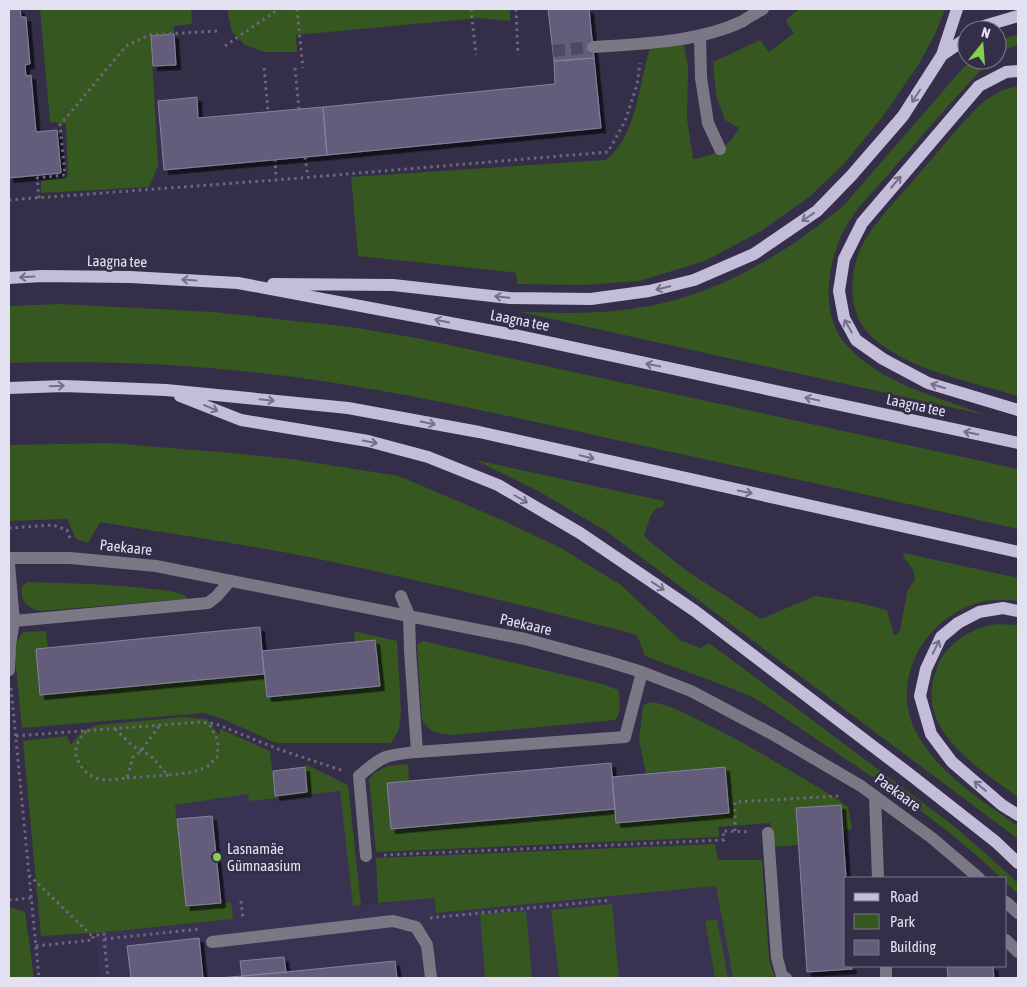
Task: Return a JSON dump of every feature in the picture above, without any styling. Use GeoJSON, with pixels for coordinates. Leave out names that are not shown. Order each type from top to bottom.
{"type":"FeatureCollection","features":[{"type":"Feature","properties":{"kind":"main road"},"geometry":{"type":"LineString","coordinates":[[238,283],[393,284],[510,298],[591,299],[649,291],[694,280],[754,254],[817,211],[851,176],[903,116],[942,55],[957,9]]}},
{"type":"Feature","properties":{"kind":"main road"},"geometry":{"type":"LineString","coordinates":[[1004,20],[1018,16]]}},
{"type":"Feature","properties":{"kind":"main road"},"geometry":{"type":"LineString","coordinates":[[942,55],[957,45]]}},
{"type":"Feature","properties":{"kind":"main road"},"geometry":{"type":"LineString","coordinates":[[1018,71],[1006,72],[979,86],[862,223],[844,259],[839,291],[844,318],[856,340],[883,359],[928,383],[1018,410]]}},
{"type":"Feature","properties":{"kind":"main road","name":"Laagna tee"},"geometry":{"type":"LineString","coordinates":[[9,278],[130,276],[238,283],[515,335],[1018,443]]}},
{"type":"Feature","properties":{"kind":"main road"},"geometry":{"type":"LineString","coordinates":[[9,388],[64,386],[166,390],[348,408],[479,432],[1018,552]]}},
{"type":"Feature","properties":{"kind":"main road"},"geometry":{"type":"LineString","coordinates":[[166,390],[241,420],[368,441],[428,457],[498,485],[580,533],[695,611],[912,776],[996,842],[1018,863]]}},
{"type":"Feature","properties":{"kind":"main road"},"geometry":{"type":"LineString","coordinates":[[1018,611],[1003,608],[979,612],[958,623],[941,637],[926,669],[920,696],[931,734],[952,762],[1002,805],[1018,816]]}},
{"type":"Feature","properties":{"kind":"street"},"geometry":{"type":"LineString","coordinates":[[593,47],[644,44],[700,36],[742,22],[763,9]]}},
{"type":"Feature","properties":{"kind":"street"},"geometry":{"type":"LineString","coordinates":[[700,36],[701,78],[708,123],[720,149]]}},
{"type":"Feature","properties":{"kind":"street","name":"Paekaare"},"geometry":{"type":"LineString","coordinates":[[9,558],[70,558],[156,566],[525,639],[642,672],[691,691],[774,735],[861,786],[932,838],[978,877]]}},
{"type":"Feature","properties":{"kind":"street"},"geometry":{"type":"LineString","coordinates":[[9,564],[14,621],[10,645],[9,670]]}},
{"type":"Feature","properties":{"kind":"street"},"geometry":{"type":"LineString","coordinates":[[14,621],[208,603],[230,581]]}},
{"type":"Feature","properties":{"kind":"street"},"geometry":{"type":"LineString","coordinates":[[401,596],[409,615],[417,752]]}},
{"type":"Feature","properties":{"kind":"street"},"geometry":{"type":"LineString","coordinates":[[366,856],[359,776],[376,761],[389,755],[417,752],[625,737],[642,672]]}},
{"type":"Feature","properties":{"kind":"street"},"geometry":{"type":"LineString","coordinates":[[875,796],[878,877]]}},
{"type":"Feature","properties":{"kind":"street"},"geometry":{"type":"LineString","coordinates":[[768,832],[777,958],[782,976],[786,978]]}},
{"type":"Feature","properties":{"kind":"street"},"geometry":{"type":"LineString","coordinates":[[1007,903],[1018,913]]}},
{"type":"Feature","properties":{"kind":"street"},"geometry":{"type":"LineString","coordinates":[[212,942],[393,921],[416,927],[427,944],[430,978]]}},
{"type":"Feature","properties":{"kind":"street"},"geometry":{"type":"LineString","coordinates":[[1007,941],[1018,952]]}},
{"type":"Feature","properties":{"kind":"path"},"geometry":{"type":"LineString","coordinates":[[225,46],[279,9]]}},
{"type":"Feature","properties":{"kind":"path"},"geometry":{"type":"LineString","coordinates":[[296,9],[303,68]]}},
{"type":"Feature","properties":{"kind":"path"},"geometry":{"type":"LineString","coordinates":[[471,9],[476,55]]}},
{"type":"Feature","properties":{"kind":"path"},"geometry":{"type":"LineString","coordinates":[[516,9],[518,55]]}},
{"type":"Feature","properties":{"kind":"path"},"geometry":{"type":"LineString","coordinates":[[39,198],[37,178],[65,175],[60,125],[126,46],[149,35],[217,31]]}},
{"type":"Feature","properties":{"kind":"path"},"geometry":{"type":"LineString","coordinates":[[9,200],[308,178],[608,152],[625,121],[637,85],[644,44]]}},
{"type":"Feature","properties":{"kind":"path"},"geometry":{"type":"LineString","coordinates":[[264,68],[268,111]]}},
{"type":"Feature","properties":{"kind":"path"},"geometry":{"type":"LineString","coordinates":[[295,68],[299,109]]}},
{"type":"Feature","properties":{"kind":"path"},"geometry":{"type":"LineString","coordinates":[[305,157],[308,178]]}},
{"type":"Feature","properties":{"kind":"path"},"geometry":{"type":"LineString","coordinates":[[275,159],[276,180]]}},
{"type":"Feature","properties":{"kind":"path"},"geometry":{"type":"LineString","coordinates":[[9,528],[53,525],[67,530],[70,538]]}},
{"type":"Feature","properties":{"kind":"path"},"geometry":{"type":"LineString","coordinates":[[9,670],[39,978]]}},
{"type":"Feature","properties":{"kind":"path"},"geometry":{"type":"LineString","coordinates":[[16,736],[208,723],[216,724],[278,749],[359,776]]}},
{"type":"Feature","properties":{"kind":"path"},"geometry":{"type":"LineString","coordinates":[[86,731],[79,741],[76,750],[79,763],[87,773],[104,780],[171,775],[193,772],[206,767],[217,757],[218,741],[208,723]]}},
{"type":"Feature","properties":{"kind":"path"},"geometry":{"type":"LineString","coordinates":[[127,778],[133,757],[142,750],[160,725]]}},
{"type":"Feature","properties":{"kind":"path"},"geometry":{"type":"LineString","coordinates":[[115,728],[133,746],[151,756],[165,772],[171,775]]}},
{"type":"Feature","properties":{"kind":"path"},"geometry":{"type":"LineString","coordinates":[[735,831],[734,802],[848,796]]}},
{"type":"Feature","properties":{"kind":"path"},"geometry":{"type":"LineString","coordinates":[[366,856],[724,840],[723,831],[768,832]]}},
{"type":"Feature","properties":{"kind":"path"},"geometry":{"type":"LineString","coordinates":[[29,874],[93,937]]}},
{"type":"Feature","properties":{"kind":"path"},"geometry":{"type":"LineString","coordinates":[[9,900],[31,898]]}},
{"type":"Feature","properties":{"kind":"path"},"geometry":{"type":"LineString","coordinates":[[416,927],[431,918],[611,900]]}},
{"type":"Feature","properties":{"kind":"path"},"geometry":{"type":"LineString","coordinates":[[104,939],[210,927],[212,942]]}},
{"type":"Feature","properties":{"kind":"path"},"geometry":{"type":"LineString","coordinates":[[36,946],[93,940],[93,936],[104,934],[108,978]]}},
{"type":"Feature","properties":{"kind":"shaded area","name":"Lasnamäe Gümnaasium"},"geometry":{"type":"Polygon","coordinates":[[[340,791],[353,906],[434,898],[436,913],[716,886],[733,978],[100,978],[83,814],[248,794],[249,801],[340,791]]]}},
{"type":"Feature","properties":{"kind":"green space"},"geometry":{"type":"Polygon","coordinates":[[[40,9],[191,9],[192,24],[174,26],[174,34],[151,36],[158,166],[149,187],[41,193],[41,181],[68,177],[66,124],[50,122],[40,9]]]}},
{"type":"Feature","properties":{"kind":"green space"},"geometry":{"type":"Polygon","coordinates":[[[510,9],[510,21],[479,18],[296,35],[297,52],[265,52],[245,45],[232,32],[227,10],[510,9]]]}},
{"type":"Feature","properties":{"kind":"green space"},"geometry":{"type":"Polygon","coordinates":[[[799,9],[945,9],[936,32],[919,64],[883,116],[843,165],[809,197],[761,231],[705,261],[639,281],[584,285],[517,284],[516,273],[511,272],[358,256],[351,177],[606,160],[617,149],[631,123],[650,48],[684,44],[688,67],[687,119],[693,159],[714,153],[731,140],[739,128],[725,120],[716,95],[713,62],[760,40],[769,52],[794,33],[787,23],[787,19],[799,9]]]}},
{"type":"Feature","properties":{"kind":"green space"},"geometry":{"type":"Polygon","coordinates":[[[1018,34],[1018,45],[1007,50],[1007,38],[1018,34]]]}},
{"type":"Feature","properties":{"kind":"green space"},"geometry":{"type":"Polygon","coordinates":[[[961,70],[982,70],[853,215],[843,232],[833,258],[830,272],[829,302],[831,316],[843,341],[857,356],[873,368],[909,387],[986,415],[520,312],[559,313],[623,310],[654,305],[684,297],[713,287],[769,259],[844,205],[961,70]]]}},
{"type":"Feature","properties":{"kind":"green space"},"geometry":{"type":"Polygon","coordinates":[[[1018,86],[1018,396],[943,374],[889,350],[864,329],[858,317],[852,289],[856,261],[861,247],[881,218],[982,103],[999,92],[1018,86]]]}},
{"type":"Feature","properties":{"kind":"green space"},"geometry":{"type":"Polygon","coordinates":[[[60,304],[214,312],[351,327],[422,339],[1018,469],[1018,529],[480,410],[343,384],[251,372],[160,364],[100,362],[9,363],[9,306],[60,304]]]}},
{"type":"Feature","properties":{"kind":"green space"},"geometry":{"type":"Polygon","coordinates":[[[110,443],[291,459],[399,476],[495,517],[561,548],[621,585],[680,640],[700,648],[709,643],[950,823],[1018,883],[1018,894],[1007,884],[1007,877],[1000,877],[951,834],[908,801],[752,697],[645,656],[637,635],[474,594],[283,552],[100,522],[88,543],[76,539],[67,519],[9,521],[9,445],[110,443]]]}},
{"type":"Feature","properties":{"kind":"green space"},"geometry":{"type":"Polygon","coordinates":[[[475,460],[664,501],[663,507],[657,508],[651,515],[644,535],[687,571],[761,619],[815,596],[856,602],[887,610],[894,636],[900,631],[907,592],[915,579],[913,570],[903,556],[904,553],[1018,578],[1018,601],[994,600],[981,602],[952,615],[936,627],[914,659],[909,677],[907,696],[909,715],[926,749],[962,786],[1018,826],[1018,839],[606,531],[538,491],[475,460]]]}},
{"type":"Feature","properties":{"kind":"green space"},"geometry":{"type":"Polygon","coordinates":[[[28,582],[166,590],[186,596],[186,599],[41,611],[31,608],[23,600],[22,586],[28,582]]]}},
{"type":"Feature","properties":{"kind":"green space"},"geometry":{"type":"Polygon","coordinates":[[[997,624],[1018,625],[1018,797],[972,763],[958,749],[945,734],[936,718],[932,700],[933,681],[939,663],[945,653],[968,633],[982,627],[997,624]]]}},
{"type":"Feature","properties":{"kind":"green space"},"geometry":{"type":"Polygon","coordinates":[[[46,631],[48,648],[36,649],[41,695],[264,674],[267,697],[380,685],[375,640],[355,642],[354,631],[397,641],[401,711],[399,730],[391,743],[276,743],[223,719],[204,713],[22,728],[14,646],[23,632],[46,631]]]}},
{"type":"Feature","properties":{"kind":"green space"},"geometry":{"type":"Polygon","coordinates":[[[423,641],[603,684],[618,690],[619,713],[615,720],[453,735],[434,732],[428,728],[422,719],[417,644],[423,641]]]}},
{"type":"Feature","properties":{"kind":"green space"},"geometry":{"type":"Polygon","coordinates":[[[651,702],[692,716],[761,753],[836,798],[848,807],[852,829],[843,831],[841,805],[796,808],[798,845],[774,847],[770,823],[718,827],[719,837],[376,852],[369,779],[377,771],[397,765],[408,764],[409,781],[387,783],[392,829],[615,809],[617,823],[729,813],[725,767],[646,773],[639,740],[643,705],[651,702]]]}},
{"type":"Feature","properties":{"kind":"green space"},"geometry":{"type":"Polygon","coordinates":[[[182,717],[207,719],[219,735],[220,729],[270,751],[275,795],[307,792],[305,764],[348,785],[361,905],[353,906],[340,791],[249,801],[248,794],[175,805],[186,907],[231,902],[233,919],[96,933],[41,936],[23,741],[67,736],[71,745],[82,731],[98,725],[182,717]]]}},
{"type":"Feature","properties":{"kind":"green space"},"geometry":{"type":"Polygon","coordinates":[[[715,844],[718,860],[762,860],[769,959],[775,978],[733,978],[716,886],[436,913],[434,898],[378,903],[376,858],[715,844]]]}},
{"type":"Feature","properties":{"kind":"green space"},"geometry":{"type":"Polygon","coordinates":[[[612,904],[619,978],[559,978],[551,910],[612,904]]]}},
{"type":"Feature","properties":{"kind":"green space"},"geometry":{"type":"Polygon","coordinates":[[[9,907],[25,912],[34,978],[9,978],[9,907]]]}},
{"type":"Feature","properties":{"kind":"green space"},"geometry":{"type":"Polygon","coordinates":[[[526,911],[532,978],[485,978],[480,914],[526,911]]]}},
{"type":"Feature","properties":{"kind":"green space"},"geometry":{"type":"Polygon","coordinates":[[[717,919],[728,978],[715,978],[705,921],[717,919]]]}},
{"type":"Feature","properties":{"kind":"building"},"geometry":{"type":"Polygon","coordinates":[[[9,9],[20,9],[21,17],[26,17],[30,64],[25,65],[26,76],[31,75],[36,132],[57,130],[61,173],[9,178],[9,9]]]}},
{"type":"Feature","properties":{"kind":"building"},"geometry":{"type":"Polygon","coordinates":[[[548,9],[589,9],[594,58],[554,61],[548,9]]]}},
{"type":"Feature","properties":{"kind":"building"},"geometry":{"type":"Polygon","coordinates":[[[174,34],[176,65],[153,66],[151,36],[174,34]]]}},
{"type":"Feature","properties":{"kind":"building"},"geometry":{"type":"Polygon","coordinates":[[[594,58],[601,128],[327,155],[323,107],[555,84],[554,61],[594,58]]]}},
{"type":"Feature","properties":{"kind":"building"},"geometry":{"type":"Polygon","coordinates":[[[197,97],[198,118],[323,107],[327,155],[164,170],[158,101],[197,97]]]}},
{"type":"Feature","properties":{"kind":"building"},"geometry":{"type":"Polygon","coordinates":[[[260,627],[264,674],[40,695],[36,649],[260,627]]]}},
{"type":"Feature","properties":{"kind":"building"},"geometry":{"type":"Polygon","coordinates":[[[375,640],[380,686],[267,697],[262,651],[375,640]]]}},
{"type":"Feature","properties":{"kind":"building"},"geometry":{"type":"Polygon","coordinates":[[[611,763],[615,809],[391,829],[387,783],[611,763]]]}},
{"type":"Feature","properties":{"kind":"building"},"geometry":{"type":"Polygon","coordinates":[[[305,767],[307,792],[275,796],[273,771],[305,767]]]}},
{"type":"Feature","properties":{"kind":"building"},"geometry":{"type":"Polygon","coordinates":[[[725,767],[729,813],[616,823],[612,777],[725,767]]]}},
{"type":"Feature","properties":{"kind":"building"},"geometry":{"type":"Polygon","coordinates":[[[841,805],[846,877],[844,877],[844,967],[852,967],[852,969],[807,972],[796,808],[841,805]]]}},
{"type":"Feature","properties":{"kind":"building"},"geometry":{"type":"Polygon","coordinates":[[[212,816],[221,903],[186,906],[177,819],[212,816]]]}},
{"type":"Feature","properties":{"kind":"building"},"geometry":{"type":"Polygon","coordinates":[[[199,938],[203,978],[131,978],[127,946],[199,938]]]}},
{"type":"Feature","properties":{"kind":"building"},"geometry":{"type":"Polygon","coordinates":[[[284,957],[286,972],[242,976],[240,961],[284,957]]]}},
{"type":"Feature","properties":{"kind":"building"},"geometry":{"type":"Polygon","coordinates":[[[395,961],[397,978],[220,978],[286,972],[395,961]]]}},
{"type":"Feature","properties":{"kind":"building"},"geometry":{"type":"Polygon","coordinates":[[[947,967],[993,967],[994,978],[948,978],[947,967]]]}},
{"type":"Feature","properties":{"kind":"tunnel"},"geometry":{"type":"LineString","coordinates":[[553,51],[593,47]]}},
{"type":"Feature","properties":{"kind":"place","name":"Lasnamäe Gümnaasium"},"geometry":{"type":"Point","coordinates":[217,857]}}]}
